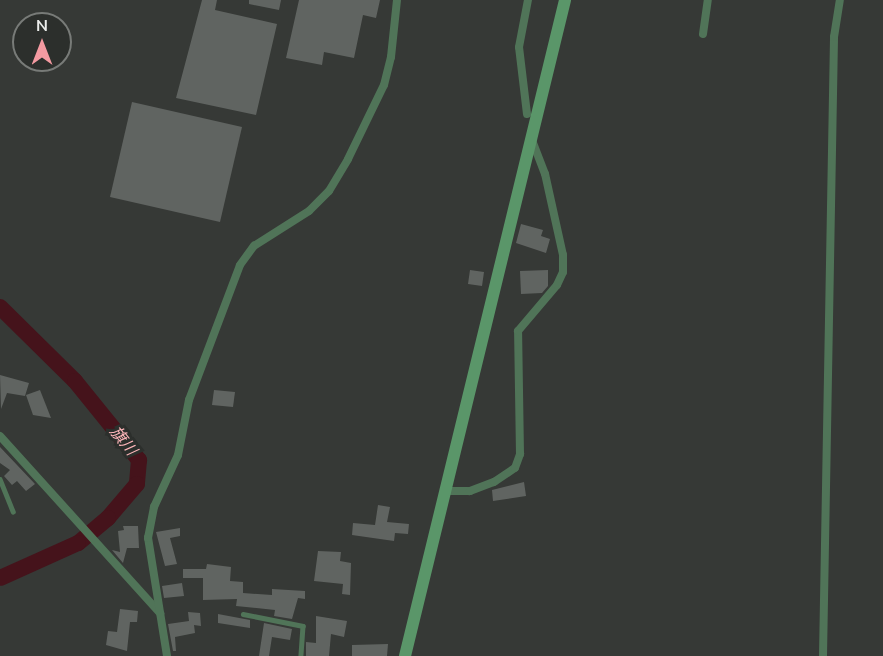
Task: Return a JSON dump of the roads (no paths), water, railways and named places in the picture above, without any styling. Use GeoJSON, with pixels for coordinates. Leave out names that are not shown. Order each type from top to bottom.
{"type":"FeatureCollection","features":[{"type":"Feature","properties":{"kind":"street"},"geometry":{"type":"LineString","coordinates":[[167,656],[148,538],[154,507],[178,455],[189,400],[240,265],[254,246],[309,211],[329,191],[348,159],[384,85],[391,57],[397,0]]}},
{"type":"Feature","properties":{"kind":"street"},"geometry":{"type":"LineString","coordinates":[[527,114],[519,47],[528,0]]}},
{"type":"Feature","properties":{"kind":"street"},"geometry":{"type":"LineString","coordinates":[[405,656],[565,0]]}},
{"type":"Feature","properties":{"kind":"street"},"geometry":{"type":"LineString","coordinates":[[703,34],[708,0]]}},
{"type":"Feature","properties":{"kind":"street"},"geometry":{"type":"LineString","coordinates":[[823,656],[834,48],[840,0]]}},
{"type":"Feature","properties":{"kind":"street"},"geometry":{"type":"LineString","coordinates":[[447,491],[470,491],[494,482],[515,468],[520,454],[518,331],[557,285],[563,272],[563,255],[545,174],[532,140]]}},
{"type":"Feature","properties":{"kind":"street"},"geometry":{"type":"LineString","coordinates":[[0,436],[97,547],[160,614]]}},
{"type":"Feature","properties":{"kind":"lane"},"geometry":{"type":"LineString","coordinates":[[0,479],[13,511]]}},
{"type":"Feature","properties":{"kind":"lane"},"geometry":{"type":"LineString","coordinates":[[243,614],[303,626],[301,656]]}},
{"type":"Feature","properties":{"kind":"waterway","name":"旗川"},"geometry":{"type":"LineString","coordinates":[[0,307],[75,381],[139,460],[137,484],[108,518],[78,543],[0,578]]}}]}
